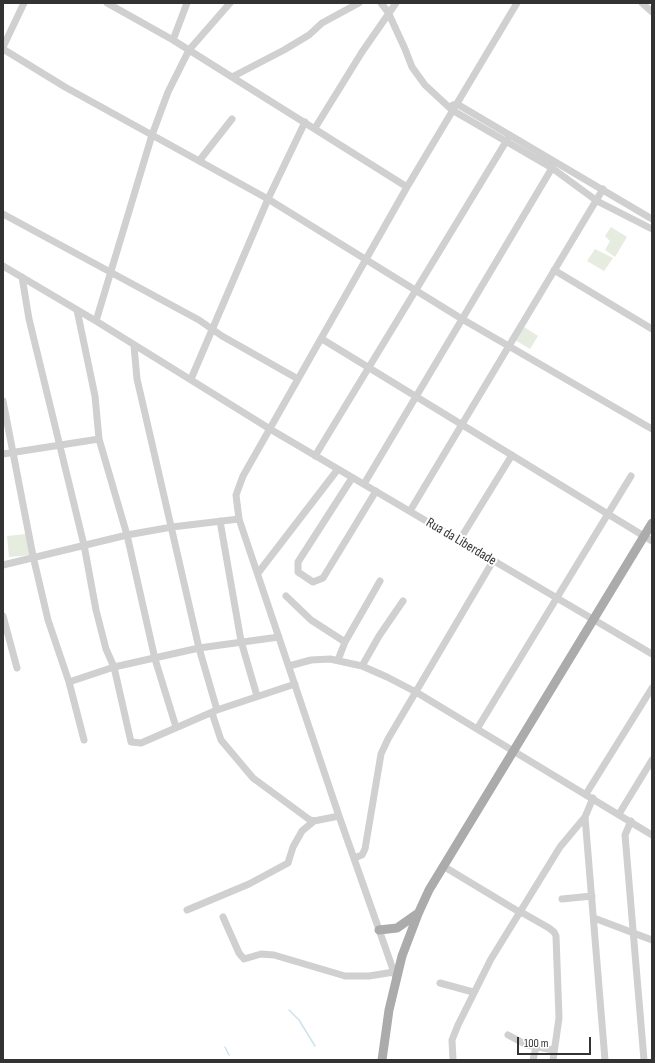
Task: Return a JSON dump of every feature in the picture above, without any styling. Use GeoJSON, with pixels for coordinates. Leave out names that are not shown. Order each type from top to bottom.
{"type":"FeatureCollection","features":[{"type":"Feature","properties":{"kind":"main road"},"geometry":{"type":"LineString","coordinates":[[382,1060],[395,975],[418,914],[443,866],[592,620],[648,538],[652,523]]}},
{"type":"Feature","properties":{"kind":"main road"},"geometry":{"type":"LineString","coordinates":[[379,930],[397,928],[418,914]]}},
{"type":"Feature","properties":{"kind":"street"},"geometry":{"type":"LineString","coordinates":[[24,3],[3,48],[65,87],[268,199],[415,291],[652,429]]}},
{"type":"Feature","properties":{"kind":"street"},"geometry":{"type":"LineString","coordinates":[[107,3],[173,40],[407,187]]}},
{"type":"Feature","properties":{"kind":"street"},"geometry":{"type":"LineString","coordinates":[[173,40],[187,3]]}},
{"type":"Feature","properties":{"kind":"street"},"geometry":{"type":"LineString","coordinates":[[96,321],[152,135],[168,92],[188,50],[230,3]]}},
{"type":"Feature","properties":{"kind":"street"},"geometry":{"type":"LineString","coordinates":[[232,77],[284,50],[309,35],[322,23],[359,3]]}},
{"type":"Feature","properties":{"kind":"street"},"geometry":{"type":"LineString","coordinates":[[381,3],[388,12],[406,49],[412,67],[425,85],[450,108],[552,168],[597,201],[652,229]]}},
{"type":"Feature","properties":{"kind":"street"},"geometry":{"type":"LineString","coordinates":[[315,128],[388,12],[396,3]]}},
{"type":"Feature","properties":{"kind":"street"},"geometry":{"type":"LineString","coordinates":[[223,917],[239,953],[244,959],[261,954],[274,955],[345,976],[395,975],[339,816],[239,519],[236,501],[238,488],[243,476],[366,261],[450,108],[457,104],[517,3]]}},
{"type":"Feature","properties":{"kind":"street"},"geometry":{"type":"LineString","coordinates":[[642,3],[652,12]]}},
{"type":"Feature","properties":{"kind":"street"},"geometry":{"type":"LineString","coordinates":[[457,104],[652,219]]}},
{"type":"Feature","properties":{"kind":"street"},"geometry":{"type":"LineString","coordinates":[[199,161],[232,119]]}},
{"type":"Feature","properties":{"kind":"street"},"geometry":{"type":"LineString","coordinates":[[190,379],[268,199],[305,122]]}},
{"type":"Feature","properties":{"kind":"street"},"geometry":{"type":"LineString","coordinates":[[315,456],[510,135]]}},
{"type":"Feature","properties":{"kind":"street"},"geometry":{"type":"LineString","coordinates":[[364,484],[552,168]]}},
{"type":"Feature","properties":{"kind":"street"},"geometry":{"type":"LineString","coordinates":[[410,511],[603,189]]}},
{"type":"Feature","properties":{"kind":"street"},"geometry":{"type":"LineString","coordinates":[[3,214],[213,328],[222,336],[298,379]]}},
{"type":"Feature","properties":{"kind":"street","name":"Rua da Liberdade"},"geometry":{"type":"LineString","coordinates":[[3,266],[96,321],[134,346],[315,456],[652,654]]}},
{"type":"Feature","properties":{"kind":"street"},"geometry":{"type":"LineString","coordinates":[[554,270],[652,329]]}},
{"type":"Feature","properties":{"kind":"street"},"geometry":{"type":"LineString","coordinates":[[22,277],[29,319],[61,445],[84,545],[96,610],[106,649],[114,667],[131,742],[142,743],[176,727],[214,712],[295,684]]}},
{"type":"Feature","properties":{"kind":"street"},"geometry":{"type":"LineString","coordinates":[[77,310],[95,396],[99,439],[127,536],[155,659],[176,727]]}},
{"type":"Feature","properties":{"kind":"street"},"geometry":{"type":"LineString","coordinates":[[322,339],[462,423],[648,538]]}},
{"type":"Feature","properties":{"kind":"street"},"geometry":{"type":"LineString","coordinates":[[134,346],[137,379],[221,740],[253,778],[310,820],[314,821]]}},
{"type":"Feature","properties":{"kind":"street"},"geometry":{"type":"LineString","coordinates":[[3,401],[33,556],[48,620],[69,682],[84,740]]}},
{"type":"Feature","properties":{"kind":"street"},"geometry":{"type":"LineString","coordinates":[[3,454],[99,439]]}},
{"type":"Feature","properties":{"kind":"street"},"geometry":{"type":"LineString","coordinates":[[459,541],[512,455]]}},
{"type":"Feature","properties":{"kind":"street"},"geometry":{"type":"LineString","coordinates":[[258,573],[338,469]]}},
{"type":"Feature","properties":{"kind":"street"},"geometry":{"type":"LineString","coordinates":[[477,729],[631,476]]}},
{"type":"Feature","properties":{"kind":"street"},"geometry":{"type":"LineString","coordinates":[[352,478],[298,562],[298,572],[314,582],[323,578],[376,491]]}},
{"type":"Feature","properties":{"kind":"street"},"geometry":{"type":"LineString","coordinates":[[3,565],[33,556],[172,527],[239,519]]}},
{"type":"Feature","properties":{"kind":"street"},"geometry":{"type":"LineString","coordinates":[[220,521],[241,641],[257,696]]}},
{"type":"Feature","properties":{"kind":"street"},"geometry":{"type":"LineString","coordinates":[[354,858],[362,855],[365,848],[381,754],[493,561]]}},
{"type":"Feature","properties":{"kind":"street"},"geometry":{"type":"LineString","coordinates":[[338,660],[345,642],[380,581]]}},
{"type":"Feature","properties":{"kind":"street"},"geometry":{"type":"LineString","coordinates":[[286,596],[311,620],[345,642]]}},
{"type":"Feature","properties":{"kind":"street"},"geometry":{"type":"LineString","coordinates":[[362,666],[379,636],[403,601]]}},
{"type":"Feature","properties":{"kind":"street"},"geometry":{"type":"LineString","coordinates":[[3,616],[17,668]]}},
{"type":"Feature","properties":{"kind":"street"},"geometry":{"type":"LineString","coordinates":[[69,682],[114,667],[199,648],[241,641],[279,637]]}},
{"type":"Feature","properties":{"kind":"street"},"geometry":{"type":"LineString","coordinates":[[289,666],[311,660],[338,660],[362,666],[416,692],[652,835]]}},
{"type":"Feature","properties":{"kind":"street"},"geometry":{"type":"LineString","coordinates":[[586,794],[652,688]]}},
{"type":"Feature","properties":{"kind":"street"},"geometry":{"type":"LineString","coordinates":[[619,814],[652,760]]}},
{"type":"Feature","properties":{"kind":"street"},"geometry":{"type":"LineString","coordinates":[[453,1060],[452,1040],[473,992],[491,959],[560,847],[585,817],[593,798]]}},
{"type":"Feature","properties":{"kind":"street"},"geometry":{"type":"LineString","coordinates":[[187,910],[249,884],[288,862],[293,846],[302,831],[314,821],[339,816]]}},
{"type":"Feature","properties":{"kind":"street"},"geometry":{"type":"LineString","coordinates":[[585,817],[605,1060]]}},
{"type":"Feature","properties":{"kind":"street"},"geometry":{"type":"LineString","coordinates":[[631,821],[625,835],[644,1060]]}},
{"type":"Feature","properties":{"kind":"street"},"geometry":{"type":"LineString","coordinates":[[443,866],[554,932],[556,936],[559,1018],[553,1050],[553,1060]]}},
{"type":"Feature","properties":{"kind":"street"},"geometry":{"type":"LineString","coordinates":[[562,899],[592,896]]}},
{"type":"Feature","properties":{"kind":"street"},"geometry":{"type":"LineString","coordinates":[[594,918],[652,940]]}},
{"type":"Feature","properties":{"kind":"street"},"geometry":{"type":"LineString","coordinates":[[440,983],[473,992]]}},
{"type":"Feature","properties":{"kind":"street"},"geometry":{"type":"LineString","coordinates":[[508,1035],[536,1048],[553,1050]]}},
{"type":"Feature","properties":{"kind":"street"},"geometry":{"type":"LineString","coordinates":[[533,1060],[536,1048]]}},
{"type":"Feature","properties":{"kind":"shaded area"},"geometry":{"type":"Polygon","coordinates":[[[611,227],[627,237],[615,257],[605,250],[610,241],[605,236],[611,227]]]}},
{"type":"Feature","properties":{"kind":"shaded area"},"geometry":{"type":"Polygon","coordinates":[[[595,249],[613,258],[604,271],[587,261],[595,249]]]}},
{"type":"Feature","properties":{"kind":"shaded area"},"geometry":{"type":"Polygon","coordinates":[[[524,327],[538,336],[530,349],[515,340],[524,327]]]}},
{"type":"Feature","properties":{"kind":"shaded area"},"geometry":{"type":"Polygon","coordinates":[[[26,534],[30,555],[9,557],[7,536],[26,534]]]}},
{"type":"Feature","properties":{"kind":"waterway"},"geometry":{"type":"LineString","coordinates":[[289,1010],[299,1020],[315,1046]]}},
{"type":"Feature","properties":{"kind":"waterway"},"geometry":{"type":"LineString","coordinates":[[225,1047],[229,1055]]}}]}
